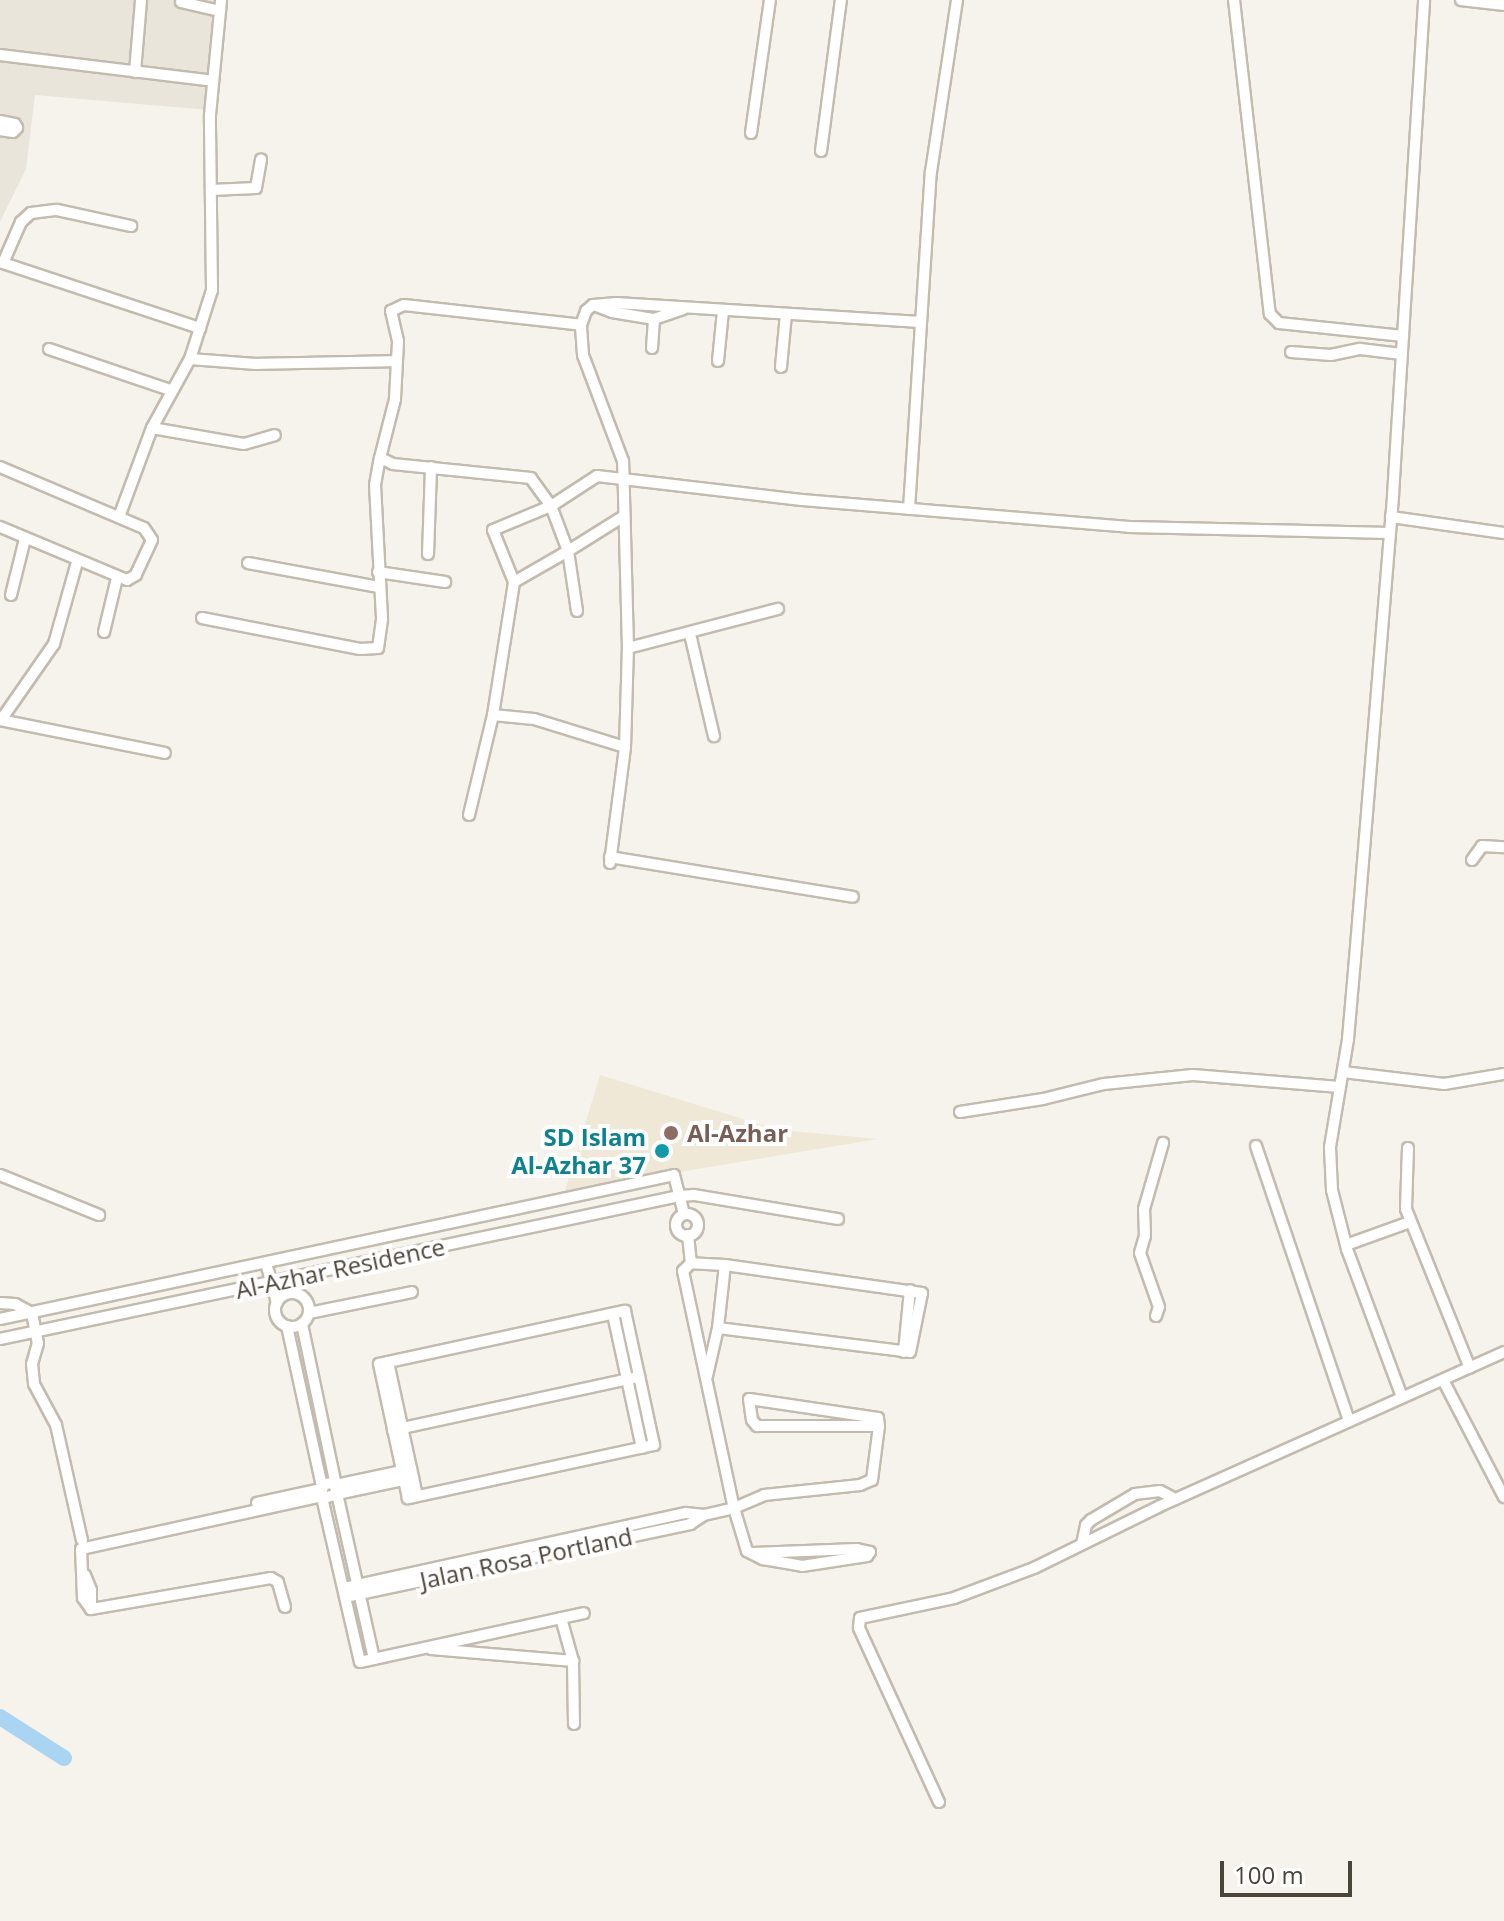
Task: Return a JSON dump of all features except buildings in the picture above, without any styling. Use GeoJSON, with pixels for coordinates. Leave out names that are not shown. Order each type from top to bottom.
{"type":"FeatureCollection","features":[{"type":"Feature","properties":{"kind":"street"},"geometry":{"type":"LineString","coordinates":[[135,72],[141,0]]}},
{"type":"Feature","properties":{"kind":"street"},"geometry":{"type":"LineString","coordinates":[[751,133],[770,0]]}},
{"type":"Feature","properties":{"kind":"street"},"geometry":{"type":"LineString","coordinates":[[821,151],[841,0]]}},
{"type":"Feature","properties":{"kind":"street"},"geometry":{"type":"LineString","coordinates":[[909,509],[931,172],[957,0]]}},
{"type":"Feature","properties":{"kind":"street"},"geometry":{"type":"LineString","coordinates":[[1234,0],[1271,318],[1279,323],[1403,336]]}},
{"type":"Feature","properties":{"kind":"street"},"geometry":{"type":"LineString","coordinates":[[1402,1397],[1346,1245],[1330,1164],[1355,959],[1391,517],[1424,0]]}},
{"type":"Feature","properties":{"kind":"street"},"geometry":{"type":"LineString","coordinates":[[1461,0],[1504,5]]}},
{"type":"Feature","properties":{"kind":"street"},"geometry":{"type":"LineString","coordinates":[[119,517],[152,428],[170,390],[190,359],[212,290],[210,115],[221,6],[177,1]]}},
{"type":"Feature","properties":{"kind":"street"},"geometry":{"type":"LineString","coordinates":[[0,55],[206,80]]}},
{"type":"Feature","properties":{"kind":"street"},"geometry":{"type":"LineString","coordinates":[[0,121],[13,123],[17,128],[13,132],[0,130]]}},
{"type":"Feature","properties":{"kind":"street"},"geometry":{"type":"LineString","coordinates":[[211,190],[256,188],[261,159]]}},
{"type":"Feature","properties":{"kind":"street"},"geometry":{"type":"LineString","coordinates":[[131,226],[57,210],[31,213],[21,222],[1,262],[200,328]]}},
{"type":"Feature","properties":{"kind":"street"},"geometry":{"type":"LineString","coordinates":[[202,618],[360,649],[376,649],[382,630],[375,485],[395,399],[398,341],[391,313],[400,305],[581,325]]}},
{"type":"Feature","properties":{"kind":"street"},"geometry":{"type":"LineString","coordinates":[[593,305],[919,322]]}},
{"type":"Feature","properties":{"kind":"street"},"geometry":{"type":"LineString","coordinates":[[593,305],[612,312],[654,319],[685,308]]}},
{"type":"Feature","properties":{"kind":"street"},"geometry":{"type":"LineString","coordinates":[[593,305],[581,325],[589,376],[609,430],[622,453],[624,516],[628,648],[625,747],[610,860],[853,897]]}},
{"type":"Feature","properties":{"kind":"street"},"geometry":{"type":"LineString","coordinates":[[718,361],[723,311]]}},
{"type":"Feature","properties":{"kind":"street"},"geometry":{"type":"LineString","coordinates":[[781,367],[786,314]]}},
{"type":"Feature","properties":{"kind":"street"},"geometry":{"type":"LineString","coordinates":[[652,348],[654,319]]}},
{"type":"Feature","properties":{"kind":"street"},"geometry":{"type":"LineString","coordinates":[[49,349],[170,390]]}},
{"type":"Feature","properties":{"kind":"street"},"geometry":{"type":"LineString","coordinates":[[1291,352],[1331,355],[1360,349],[1402,354]]}},
{"type":"Feature","properties":{"kind":"street"},"geometry":{"type":"LineString","coordinates":[[190,359],[256,364],[397,361]]}},
{"type":"Feature","properties":{"kind":"street"},"geometry":{"type":"LineString","coordinates":[[152,428],[244,444],[275,435]]}},
{"type":"Feature","properties":{"kind":"street"},"geometry":{"type":"LineString","coordinates":[[380,458],[393,464],[531,478],[551,506],[568,551],[577,611]]}},
{"type":"Feature","properties":{"kind":"street"},"geometry":{"type":"LineString","coordinates":[[0,467],[144,528],[152,540],[136,575],[127,580],[77,562],[0,527]]}},
{"type":"Feature","properties":{"kind":"street"},"geometry":{"type":"LineString","coordinates":[[428,554],[431,467]]}},
{"type":"Feature","properties":{"kind":"street"},"geometry":{"type":"LineString","coordinates":[[469,815],[493,715],[514,582],[493,530],[551,506],[597,476],[909,509],[1129,527],[1389,533]]}},
{"type":"Feature","properties":{"kind":"street"},"geometry":{"type":"LineString","coordinates":[[514,582],[624,516]]}},
{"type":"Feature","properties":{"kind":"street"},"geometry":{"type":"LineString","coordinates":[[1391,517],[1504,533]]}},
{"type":"Feature","properties":{"kind":"street"},"geometry":{"type":"LineString","coordinates":[[11,595],[25,539]]}},
{"type":"Feature","properties":{"kind":"street"},"geometry":{"type":"LineString","coordinates":[[77,562],[54,644],[0,720],[165,753]]}},
{"type":"Feature","properties":{"kind":"street"},"geometry":{"type":"LineString","coordinates":[[248,563],[379,587]]}},
{"type":"Feature","properties":{"kind":"street"},"geometry":{"type":"LineString","coordinates":[[378,572],[445,582]]}},
{"type":"Feature","properties":{"kind":"street"},"geometry":{"type":"LineString","coordinates":[[104,632],[117,578]]}},
{"type":"Feature","properties":{"kind":"street"},"geometry":{"type":"LineString","coordinates":[[628,648],[778,609]]}},
{"type":"Feature","properties":{"kind":"street"},"geometry":{"type":"LineString","coordinates":[[690,634],[714,736]]}},
{"type":"Feature","properties":{"kind":"street"},"geometry":{"type":"LineString","coordinates":[[493,715],[534,719],[625,747]]}},
{"type":"Feature","properties":{"kind":"street"},"geometry":{"type":"LineString","coordinates":[[1472,860],[1482,846],[1504,847]]}},
{"type":"Feature","properties":{"kind":"street"},"geometry":{"type":"LineString","coordinates":[[1343,1072],[1444,1084],[1504,1074]]}},
{"type":"Feature","properties":{"kind":"street"},"geometry":{"type":"LineString","coordinates":[[960,1112],[1043,1099],[1104,1084],[1193,1075],[1340,1087]]}},
{"type":"Feature","properties":{"kind":"street"},"geometry":{"type":"LineString","coordinates":[[1156,1316],[1159,1307],[1140,1253],[1145,1236],[1144,1209],[1163,1143]]}},
{"type":"Feature","properties":{"kind":"street"},"geometry":{"type":"LineString","coordinates":[[1256,1146],[1349,1421]]}},
{"type":"Feature","properties":{"kind":"street"},"geometry":{"type":"LineString","coordinates":[[1408,1148],[1405,1197],[1410,1222],[1470,1368]]}},
{"type":"Feature","properties":{"kind":"street"},"geometry":{"type":"LineString","coordinates":[[0,1175],[99,1215]]}},
{"type":"Feature","properties":{"kind":"street","name":"Al-Azhar Residence"},"geometry":{"type":"LineString","coordinates":[[0,1319],[674,1175],[679,1196]]}},
{"type":"Feature","properties":{"kind":"street","name":"Al-Azhar Residence"},"geometry":{"type":"LineString","coordinates":[[0,1339],[679,1196],[694,1195],[838,1219]]}},
{"type":"Feature","properties":{"kind":"street"},"geometry":{"type":"LineString","coordinates":[[679,1196],[684,1214],[678,1218],[676,1227],[682,1234],[688,1235],[691,1263]]}},
{"type":"Feature","properties":{"kind":"street"},"geometry":{"type":"LineString","coordinates":[[1346,1245],[1410,1222]]}},
{"type":"Feature","properties":{"kind":"street"},"geometry":{"type":"LineString","coordinates":[[293,1257],[309,1313]]}},
{"type":"Feature","properties":{"kind":"street"},"geometry":{"type":"LineString","coordinates":[[266,1263],[277,1303],[277,1319],[287,1326],[302,1324]]}},
{"type":"Feature","properties":{"kind":"street"},"geometry":{"type":"LineString","coordinates":[[718,1328],[911,1351],[923,1296],[910,1290],[725,1265],[691,1263],[684,1268],[705,1382],[734,1508],[749,1553]]}},
{"type":"Feature","properties":{"kind":"street"},"geometry":{"type":"LineString","coordinates":[[705,1382],[718,1328],[725,1265]]}},
{"type":"Feature","properties":{"kind":"street"},"geometry":{"type":"LineString","coordinates":[[374,1659],[302,1324],[309,1313],[412,1292]]}},
{"type":"Feature","properties":{"kind":"street"},"geometry":{"type":"LineString","coordinates":[[277,1303],[288,1294],[302,1296]]}},
{"type":"Feature","properties":{"kind":"street"},"geometry":{"type":"LineString","coordinates":[[0,1303],[15,1304],[31,1311],[37,1331],[34,1384],[56,1425],[82,1540]]}},
{"type":"Feature","properties":{"kind":"street"},"geometry":{"type":"LineString","coordinates":[[48,1308],[52,1327]]}},
{"type":"Feature","properties":{"kind":"street"},"geometry":{"type":"LineString","coordinates":[[613,1314],[633,1378],[654,1445],[408,1498],[408,1475],[379,1364],[613,1314]]}},
{"type":"Feature","properties":{"kind":"street"},"geometry":{"type":"LineString","coordinates":[[287,1326],[360,1662],[584,1613]]}},
{"type":"Feature","properties":{"kind":"street"},"geometry":{"type":"LineString","coordinates":[[293,1354],[308,1351]]}},
{"type":"Feature","properties":{"kind":"street"},"geometry":{"type":"LineString","coordinates":[[939,1802],[858,1620],[973,1593],[1504,1352]]}},
{"type":"Feature","properties":{"kind":"street"},"geometry":{"type":"LineString","coordinates":[[398,1429],[633,1378]]}},
{"type":"Feature","properties":{"kind":"street"},"geometry":{"type":"LineString","coordinates":[[1443,1380],[1504,1497]]}},
{"type":"Feature","properties":{"kind":"street"},"geometry":{"type":"LineString","coordinates":[[748,1401],[785,1402],[876,1417],[879,1426],[757,1426],[752,1420],[748,1401]]}},
{"type":"Feature","properties":{"kind":"street","name":"Jalan Rosa Portland"},"geometry":{"type":"LineString","coordinates":[[345,1592],[690,1524],[704,1515],[784,1491],[869,1483],[879,1426]]}},
{"type":"Feature","properties":{"kind":"street"},"geometry":{"type":"LineString","coordinates":[[257,1503],[408,1475]]}},
{"type":"Feature","properties":{"kind":"street"},"geometry":{"type":"LineString","coordinates":[[285,1607],[277,1580],[268,1578],[91,1609],[83,1598],[82,1580],[85,1575],[81,1549],[86,1545],[322,1492],[329,1482],[337,1490]]}},
{"type":"Feature","properties":{"kind":"street"},"geometry":{"type":"LineString","coordinates":[[1082,1544],[1084,1530],[1091,1520],[1135,1494],[1160,1491],[1175,1499]]}},
{"type":"Feature","properties":{"kind":"street"},"geometry":{"type":"LineString","coordinates":[[857,1549],[870,1552],[867,1556],[802,1566],[749,1553],[857,1549]]}},
{"type":"Feature","properties":{"kind":"street"},"geometry":{"type":"LineString","coordinates":[[561,1618],[573,1661],[574,1724]]}},
{"type":"Feature","properties":{"kind":"street"},"geometry":{"type":"LineString","coordinates":[[422,1648],[573,1661]]}},
{"type":"Feature","properties":{"kind":"shaded area"},"geometry":{"type":"Polygon","coordinates":[[[0,0],[220,0],[209,110],[35,95],[26,169],[0,222],[0,0]]]}},
{"type":"Feature","properties":{"kind":"shaded area"},"geometry":{"type":"Polygon","coordinates":[[[600,1075],[779,1130],[878,1139],[565,1191],[600,1075]]]}},
{"type":"Feature","properties":{"kind":"waterway"},"geometry":{"type":"LineString","coordinates":[[0,1717],[64,1758]]}},
{"type":"Feature","properties":{"kind":"place","name":"Al-Azhar"},"geometry":{"type":"Point","coordinates":[671,1133]}},
{"type":"Feature","properties":{"kind":"place","name":"SD Islam Al-Azhar 37"},"geometry":{"type":"Point","coordinates":[662,1151]}}]}
